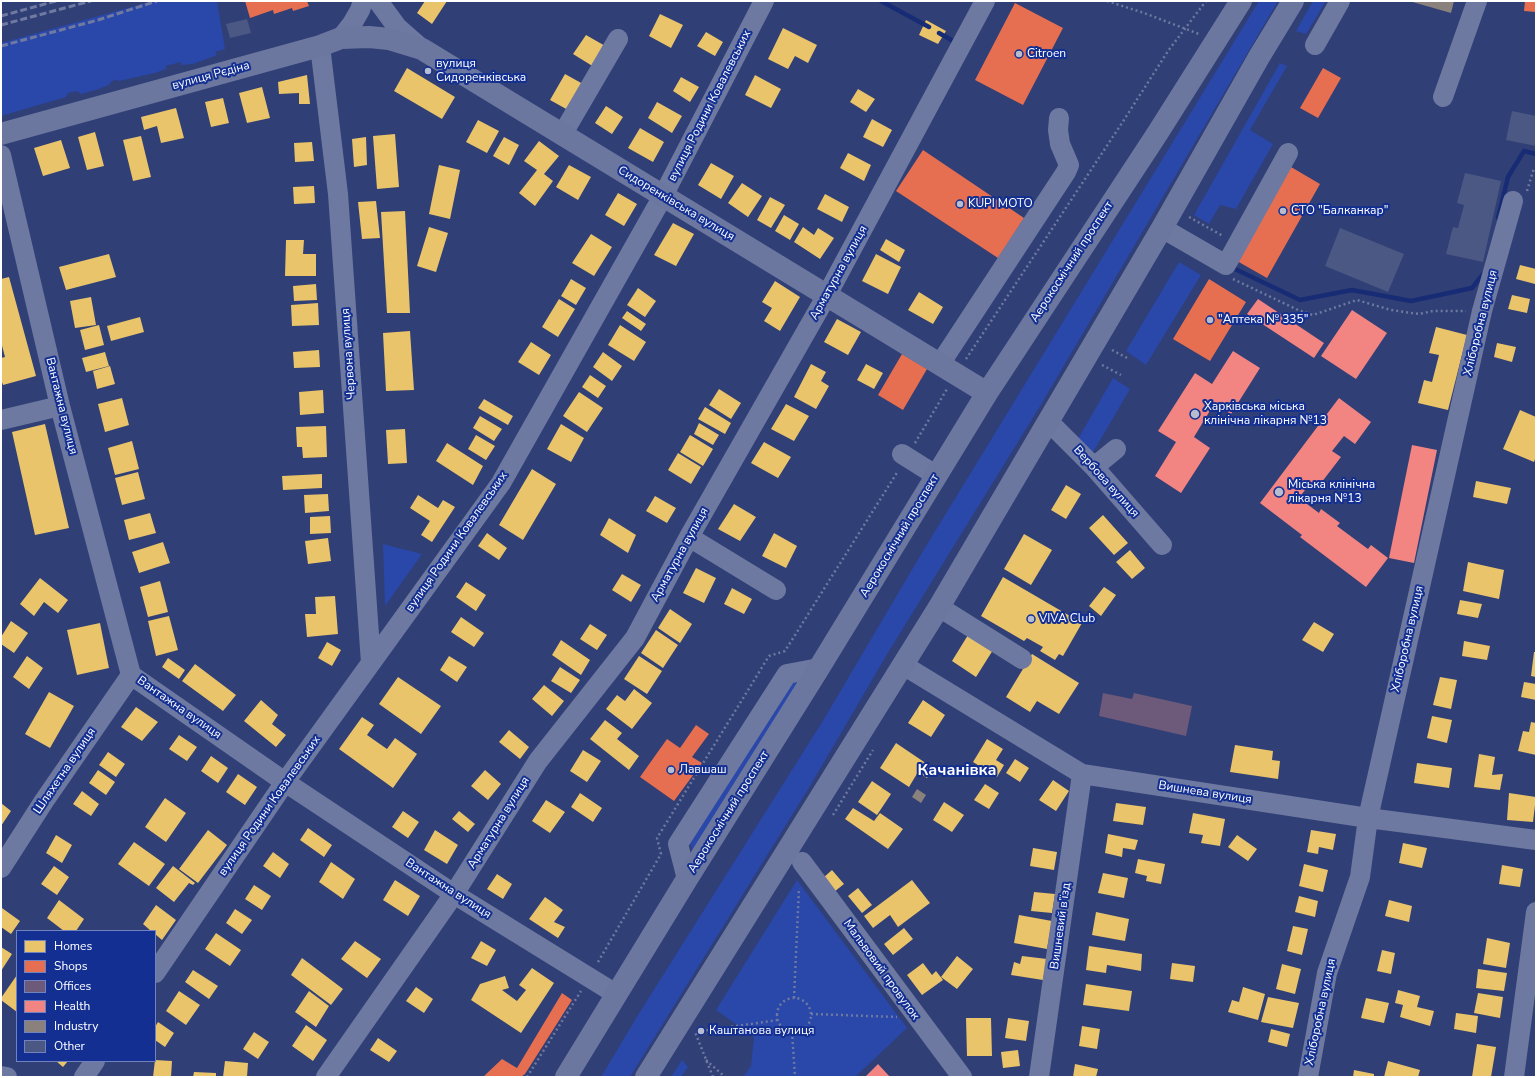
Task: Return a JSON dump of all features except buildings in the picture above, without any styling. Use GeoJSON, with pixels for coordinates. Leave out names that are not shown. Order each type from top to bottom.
{"type":"FeatureCollection","features":[{"type":"Feature","properties":{"kind":"main road","name":"Аерокосмічний проспект"},"geometry":{"type":"LineString","coordinates":[[566,1077],[819,668],[987,392],[1157,134],[1241,1]]}},
{"type":"Feature","properties":{"kind":"main road"},"geometry":{"type":"LineString","coordinates":[[646,1077],[939,607],[1162,228],[1258,57],[1293,1]]}},
{"type":"Feature","properties":{"kind":"main road","name":"вулиця Рєдіна"},"geometry":{"type":"LineString","coordinates":[[1,134],[320,46],[341,38],[369,36],[389,39],[422,49]]}},
{"type":"Feature","properties":{"kind":"main road","name":"Сидоренківська вулиця"},"geometry":{"type":"LineString","coordinates":[[422,49],[987,392]]}},
{"type":"Feature","properties":{"kind":"street"},"geometry":{"type":"LineString","coordinates":[[341,38],[352,24],[363,1]]}},
{"type":"Feature","properties":{"kind":"street","name":"Сидоренківська вулиця"},"geometry":{"type":"LineString","coordinates":[[378,1],[397,27],[422,49]]}},
{"type":"Feature","properties":{"kind":"street","name":"вулиця Родини Ковалевських"},"geometry":{"type":"LineString","coordinates":[[156,972],[285,782],[501,483],[664,196],[764,1]]}},
{"type":"Feature","properties":{"kind":"street","name":"Арматурна вулиця"},"geometry":{"type":"LineString","coordinates":[[326,1077],[454,894],[538,761],[635,638],[689,537],[828,296],[985,1]]}},
{"type":"Feature","properties":{"kind":"street"},"geometry":{"type":"LineString","coordinates":[[1315,45],[1340,1]]}},
{"type":"Feature","properties":{"kind":"street"},"geometry":{"type":"LineString","coordinates":[[1443,98],[1477,1]]}},
{"type":"Feature","properties":{"kind":"street"},"geometry":{"type":"LineString","coordinates":[[562,135],[618,39]]}},
{"type":"Feature","properties":{"kind":"street","name":"Червона вулиця"},"geometry":{"type":"LineString","coordinates":[[320,46],[338,194],[371,662]]}},
{"type":"Feature","properties":{"kind":"street"},"geometry":{"type":"LineString","coordinates":[[948,369],[1019,235],[1066,172],[1069,165],[1060,144],[1058,130],[1059,118]]}},
{"type":"Feature","properties":{"kind":"street"},"geometry":{"type":"LineString","coordinates":[[1162,228],[1226,265],[1288,153]]}},
{"type":"Feature","properties":{"kind":"street","name":"Вантажна вулиця"},"geometry":{"type":"LineString","coordinates":[[1,155],[60,406],[131,675],[285,782],[454,894],[616,994]]}},
{"type":"Feature","properties":{"kind":"street","name":"Хліборобна вулиця"},"geometry":{"type":"LineString","coordinates":[[1308,1077],[1327,973],[1360,877],[1368,818],[1482,311],[1519,198]]}},
{"type":"Feature","properties":{"kind":"street"},"geometry":{"type":"LineString","coordinates":[[1,420],[60,406]]}},
{"type":"Feature","properties":{"kind":"street","name":"Вербова вулиця"},"geometry":{"type":"LineString","coordinates":[[1048,421],[1094,466],[1162,545]]}},
{"type":"Feature","properties":{"kind":"street"},"geometry":{"type":"LineString","coordinates":[[1094,466],[1116,449]]}},
{"type":"Feature","properties":{"kind":"street"},"geometry":{"type":"LineString","coordinates":[[904,456],[937,476]]}},
{"type":"Feature","properties":{"kind":"street"},"geometry":{"type":"LineString","coordinates":[[689,537],[776,590]]}},
{"type":"Feature","properties":{"kind":"street"},"geometry":{"type":"LineString","coordinates":[[939,607],[1022,659]]}},
{"type":"Feature","properties":{"kind":"street","name":"Вишнева вулиця"},"geometry":{"type":"LineString","coordinates":[[903,665],[1082,774],[1368,818],[1536,840]]}},
{"type":"Feature","properties":{"kind":"street","name":"Шляхетна вулиця"},"geometry":{"type":"LineString","coordinates":[[1,868],[44,801],[131,675]]}},
{"type":"Feature","properties":{"kind":"street","name":"Вишневий в’їзд"},"geometry":{"type":"LineString","coordinates":[[1040,1077],[1082,774]]}},
{"type":"Feature","properties":{"kind":"street","name":"Мальвовий провулок"},"geometry":{"type":"LineString","coordinates":[[802,862],[962,1077]]}},
{"type":"Feature","properties":{"kind":"street"},"geometry":{"type":"LineString","coordinates":[[1514,1077],[1536,912]]}},
{"type":"Feature","properties":{"kind":"street"},"geometry":{"type":"LineString","coordinates":[[84,1077],[93,1062]]}},
{"type":"Feature","properties":{"kind":"street"},"geometry":{"type":"LineString","coordinates":[[1,1076],[7,1077]]}},
{"type":"Feature","properties":{"kind":"path"},"geometry":{"type":"LineString","coordinates":[[1108,1],[1203,35]]}},
{"type":"Feature","properties":{"kind":"path"},"geometry":{"type":"LineString","coordinates":[[527,1077],[589,977],[661,854],[657,838],[769,656],[785,651],[904,456],[948,369],[1122,123],[1168,51],[1206,1]]}},
{"type":"Feature","properties":{"kind":"path"},"geometry":{"type":"LineString","coordinates":[[1519,198],[1534,168],[1536,168]]}},
{"type":"Feature","properties":{"kind":"path"},"geometry":{"type":"LineString","coordinates":[[1185,215],[1237,244]]}},
{"type":"Feature","properties":{"kind":"path"},"geometry":{"type":"LineString","coordinates":[[1231,278],[1298,310],[1313,315],[1357,300],[1391,310],[1419,314],[1433,310],[1482,311]]}},
{"type":"Feature","properties":{"kind":"path"},"geometry":{"type":"LineString","coordinates":[[1106,346],[1129,359]]}},
{"type":"Feature","properties":{"kind":"path"},"geometry":{"type":"LineString","coordinates":[[1098,362],[1122,375]]}},
{"type":"Feature","properties":{"kind":"path"},"geometry":{"type":"LineString","coordinates":[[794,998],[798,903],[802,862]]}},
{"type":"Feature","properties":{"kind":"path"},"geometry":{"type":"LineString","coordinates":[[794,998],[808,1003],[811,1014],[808,1025],[798,1032],[792,1032],[782,1027],[778,1020],[777,1011],[779,1006],[784,1001],[794,998]]}},
{"type":"Feature","properties":{"kind":"path"},"geometry":{"type":"LineString","coordinates":[[811,1014],[917,1018]]}},
{"type":"Feature","properties":{"kind":"path"},"geometry":{"type":"LineString","coordinates":[[713,1077],[695,1032],[778,1020]]}},
{"type":"Feature","properties":{"kind":"path"},"geometry":{"type":"LineString","coordinates":[[792,1032],[796,1077]]}},
{"type":"Feature","properties":{"kind":"path"},"geometry":{"type":"LineString","coordinates":[[706,1059],[725,1077]]}},
{"type":"Feature","properties":{"kind":"shaded area"},"geometry":{"type":"Polygon","coordinates":[[[153,1],[217,1],[225,49],[215,52],[217,55],[193,64],[181,65],[181,62],[166,66],[166,69],[155,73],[119,81],[115,80],[109,85],[81,94],[77,91],[68,93],[66,97],[1,116],[1,43],[153,1]]]}},
{"type":"Feature","properties":{"kind":"shaded area"},"geometry":{"type":"Polygon","coordinates":[[[1259,1],[1278,1],[1042,403],[889,651],[810,786],[630,1077],[601,1077],[638,1015],[824,719],[923,551],[1259,1]]]}},
{"type":"Feature","properties":{"kind":"shaded area"},"geometry":{"type":"Polygon","coordinates":[[[1313,1],[1326,1],[1306,34],[1296,31],[1313,1]]]}},
{"type":"Feature","properties":{"kind":"shaded area"},"geometry":{"type":"Polygon","coordinates":[[[1280,63],[1287,66],[1250,130],[1273,144],[1236,209],[1220,205],[1209,224],[1194,215],[1280,63]]]}},
{"type":"Feature","properties":{"kind":"shaded area"},"geometry":{"type":"Polygon","coordinates":[[[1179,262],[1201,275],[1146,365],[1126,351],[1179,262]]]}},
{"type":"Feature","properties":{"kind":"shaded area"},"geometry":{"type":"Polygon","coordinates":[[[1113,378],[1130,389],[1092,454],[1078,439],[1113,378]]]}},
{"type":"Feature","properties":{"kind":"shaded area"},"geometry":{"type":"Polygon","coordinates":[[[383,544],[422,554],[385,606],[383,544]]]}},
{"type":"Feature","properties":{"kind":"shaded area"},"geometry":{"type":"Polygon","coordinates":[[[791,683],[797,683],[693,850],[690,844],[791,683]]]}},
{"type":"Feature","properties":{"kind":"shaded area"},"geometry":{"type":"Polygon","coordinates":[[[797,880],[907,1028],[855,1077],[743,1077],[751,1066],[754,1037],[716,1010],[797,880]]]}},
{"type":"Feature","properties":{"kind":"shaded area"},"geometry":{"type":"Polygon","coordinates":[[[682,1060],[688,1067],[681,1077],[671,1077],[682,1060]]]}},
{"type":"Feature","properties":{"kind":"waterway"},"geometry":{"type":"LineString","coordinates":[[881,1],[929,27]]}},
{"type":"Feature","properties":{"kind":"waterway"},"geometry":{"type":"LineString","coordinates":[[939,33],[953,41]]}},
{"type":"Feature","properties":{"kind":"waterway"},"geometry":{"type":"LineString","coordinates":[[1498,218],[1508,177],[1524,151],[1536,154]]}},
{"type":"Feature","properties":{"kind":"waterway"},"geometry":{"type":"LineString","coordinates":[[1231,267],[1300,300],[1352,290],[1411,301],[1472,288],[1484,273]]}},
{"type":"Feature","properties":{"kind":"railway"},"geometry":{"type":"LineString","coordinates":[[1,16],[56,1]]}},
{"type":"Feature","properties":{"kind":"railway"},"geometry":{"type":"LineString","coordinates":[[1,25],[91,1]]}},
{"type":"Feature","properties":{"kind":"railway"},"geometry":{"type":"LineString","coordinates":[[1,46],[98,20],[157,1]]}},
{"type":"Feature","properties":{"kind":"place","name":"Citroen"},"geometry":{"type":"Point","coordinates":[1019,54]}},
{"type":"Feature","properties":{"kind":"place","name":"вулиця Сидоренківська"},"geometry":{"type":"Point","coordinates":[428,71]}},
{"type":"Feature","properties":{"kind":"place","name":"KUPI MOTO"},"geometry":{"type":"Point","coordinates":[960,204]}},
{"type":"Feature","properties":{"kind":"place","name":"СТО \"Балканкар\""},"geometry":{"type":"Point","coordinates":[1283,211]}},
{"type":"Feature","properties":{"kind":"place","name":"\"Аптека № 335\""},"geometry":{"type":"Point","coordinates":[1210,320]}},
{"type":"Feature","properties":{"kind":"place","name":"Харківська міська клінічна лікарня №13"},"geometry":{"type":"Point","coordinates":[1195,414]}},
{"type":"Feature","properties":{"kind":"place","name":"Міська клінічна лікарня №13"},"geometry":{"type":"Point","coordinates":[1279,492]}},
{"type":"Feature","properties":{"kind":"place","name":"VIVA Club"},"geometry":{"type":"Point","coordinates":[1031,619]}},
{"type":"Feature","properties":{"kind":"place","name":"Лавшаш"},"geometry":{"type":"Point","coordinates":[671,770]}},
{"type":"Feature","properties":{"kind":"place","name":"Каштанова вулиця"},"geometry":{"type":"Point","coordinates":[701,1031]}},
{"type":"Feature","properties":{"kind":"district","name":"Качанівка"},"geometry":{"type":"Point","coordinates":[957,771]}}]}
